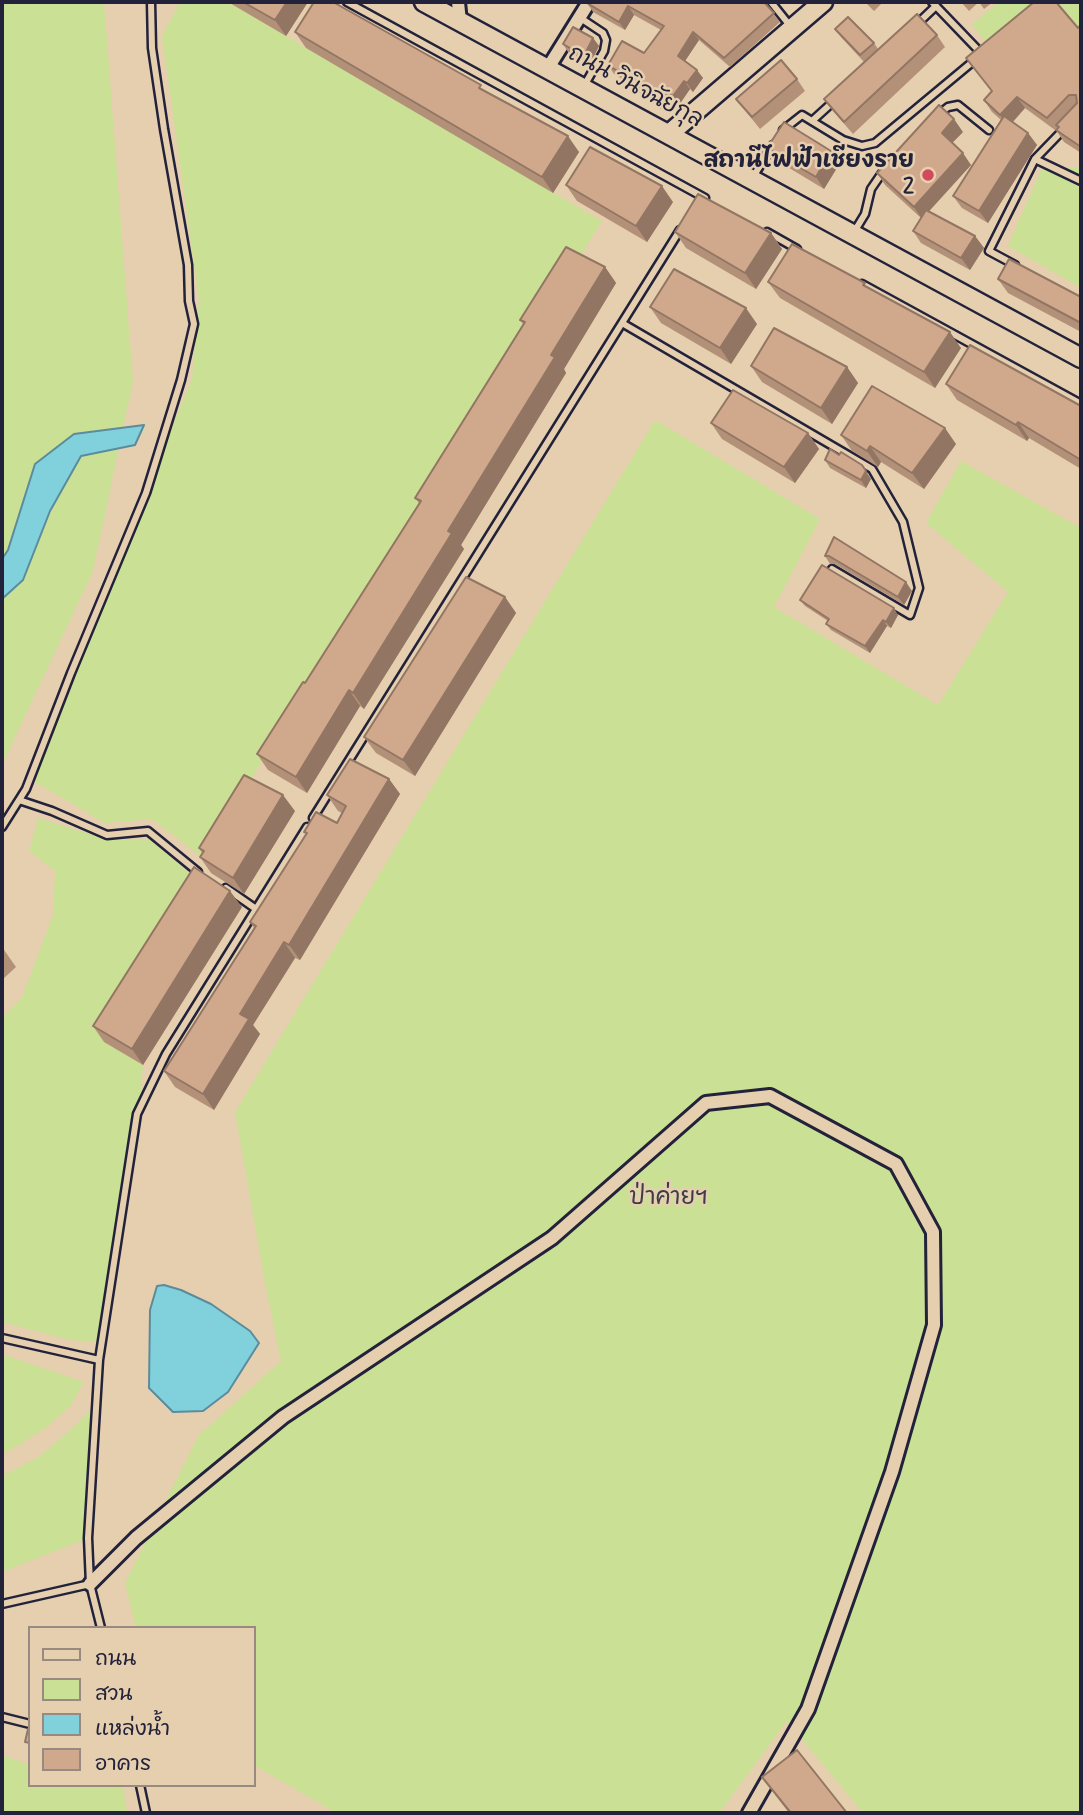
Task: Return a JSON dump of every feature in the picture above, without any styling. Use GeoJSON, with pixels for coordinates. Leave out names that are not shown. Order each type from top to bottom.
{"type":"FeatureCollection","features":[{"type":"Feature","properties":{"kind":"street","name":"ถนน วินิจฉัยกุล"},"geometry":{"type":"LineString","coordinates":[[424,2],[1081,358]]}},
{"type":"Feature","properties":{"kind":"street"},"geometry":{"type":"LineString","coordinates":[[458,2],[460,22]]}},
{"type":"Feature","properties":{"kind":"street"},"geometry":{"type":"LineString","coordinates":[[548,68],[589,2]]}},
{"type":"Feature","properties":{"kind":"street"},"geometry":{"type":"LineString","coordinates":[[669,134],[823,2]]}},
{"type":"Feature","properties":{"kind":"street"},"geometry":{"type":"LineString","coordinates":[[90,1584],[136,1538],[284,1417],[552,1238],[706,1103],[770,1096],[896,1164],[933,1232],[934,1325],[892,1472],[808,1709],[750,1813]]}},
{"type":"Feature","properties":{"kind":"lane"},"geometry":{"type":"LineString","coordinates":[[2,827],[26,789],[146,493],[181,380],[194,324],[189,301],[188,265],[152,48],[151,2]]}},
{"type":"Feature","properties":{"kind":"lane"},"geometry":{"type":"LineString","coordinates":[[347,2],[713,203]]}},
{"type":"Feature","properties":{"kind":"lane"},"geometry":{"type":"LineString","coordinates":[[771,2],[792,28]]}},
{"type":"Feature","properties":{"kind":"lane"},"geometry":{"type":"LineString","coordinates":[[908,33],[934,4],[982,54]]}},
{"type":"Feature","properties":{"kind":"lane"},"geometry":{"type":"LineString","coordinates":[[583,88],[604,51],[606,40],[603,33],[585,20]]}},
{"type":"Feature","properties":{"kind":"lane"},"geometry":{"type":"LineString","coordinates":[[752,179],[785,127],[802,115],[843,140],[862,146],[875,143],[991,46]]}},
{"type":"Feature","properties":{"kind":"lane"},"geometry":{"type":"LineString","coordinates":[[812,121],[841,94]]}},
{"type":"Feature","properties":{"kind":"lane"},"geometry":{"type":"LineString","coordinates":[[927,124],[948,107],[958,105],[989,130]]}},
{"type":"Feature","properties":{"kind":"lane"},"geometry":{"type":"LineString","coordinates":[[1024,270],[989,251],[1035,159],[1072,120]]}},
{"type":"Feature","properties":{"kind":"lane"},"geometry":{"type":"LineString","coordinates":[[1035,159],[1081,181]]}},
{"type":"Feature","properties":{"kind":"lane"},"geometry":{"type":"LineString","coordinates":[[853,234],[865,214],[871,190],[886,166]]}},
{"type":"Feature","properties":{"kind":"lane"},"geometry":{"type":"LineString","coordinates":[[694,208],[701,196]]}},
{"type":"Feature","properties":{"kind":"lane"},"geometry":{"type":"LineString","coordinates":[[100,1626],[90,1584],[88,1538],[99,1360],[137,1114],[166,1054],[687,219]]}},
{"type":"Feature","properties":{"kind":"lane"},"geometry":{"type":"LineString","coordinates":[[762,230],[799,250]]}},
{"type":"Feature","properties":{"kind":"lane"},"geometry":{"type":"LineString","coordinates":[[861,283],[1081,404]]}},
{"type":"Feature","properties":{"kind":"lane"},"geometry":{"type":"LineString","coordinates":[[622,323],[872,469],[903,522],[919,588],[910,615],[832,569]]}},
{"type":"Feature","properties":{"kind":"lane"},"geometry":{"type":"LineString","coordinates":[[19,800],[107,835],[148,831],[192,868],[210,879]]}},
{"type":"Feature","properties":{"kind":"lane"},"geometry":{"type":"LineString","coordinates":[[219,884],[256,909]]}},
{"type":"Feature","properties":{"kind":"lane"},"geometry":{"type":"LineString","coordinates":[[2,1338],[99,1360]]}},
{"type":"Feature","properties":{"kind":"lane"},"geometry":{"type":"LineString","coordinates":[[2,1604],[90,1584]]}},
{"type":"Feature","properties":{"kind":"lane"},"geometry":{"type":"LineString","coordinates":[[2,1717],[28,1724]]}},
{"type":"Feature","properties":{"kind":"lane"},"geometry":{"type":"LineString","coordinates":[[140,1787],[146,1813]]}},
{"type":"Feature","properties":{"kind":"green space"},"geometry":{"type":"Polygon","coordinates":[[[2,2],[104,2],[133,381],[93,571],[2,765],[2,2]]]}},
{"type":"Feature","properties":{"kind":"green space"},"geometry":{"type":"Polygon","coordinates":[[[180,2],[228,2],[602,221],[202,857],[152,819],[105,823],[30,779],[192,378],[199,300],[162,36],[180,2]]]}},
{"type":"Feature","properties":{"kind":"green space"},"geometry":{"type":"Polygon","coordinates":[[[999,2],[1078,2],[1081,5],[1081,45],[987,44],[972,24],[999,2]]]}},
{"type":"Feature","properties":{"kind":"green space"},"geometry":{"type":"Polygon","coordinates":[[[1081,167],[1081,288],[1008,246],[1041,170],[1081,167]]]}},
{"type":"Feature","properties":{"kind":"green space","name":"ป่าค่ายฯ"},"geometry":{"type":"Polygon","coordinates":[[[655,420],[820,519],[774,607],[938,705],[1008,592],[926,523],[961,461],[1081,528],[1081,1813],[863,1813],[787,1721],[719,1813],[336,1813],[256,1766],[256,1626],[136,1626],[125,1583],[198,1436],[281,1361],[235,1112],[655,420]]]}},
{"type":"Feature","properties":{"kind":"green space"},"geometry":{"type":"Polygon","coordinates":[[[38,818],[105,839],[149,839],[195,878],[104,1042],[143,1065],[140,1108],[102,1342],[70,1340],[2,1322],[2,1018],[22,997],[53,915],[55,871],[29,851],[38,818]]]}},
{"type":"Feature","properties":{"kind":"green space"},"geometry":{"type":"Polygon","coordinates":[[[2,1354],[84,1382],[71,1405],[47,1427],[6,1453],[2,1449],[2,1354]]]}},
{"type":"Feature","properties":{"kind":"green space"},"geometry":{"type":"Polygon","coordinates":[[[97,1402],[88,1538],[2,1572],[2,1476],[40,1456],[78,1423],[97,1402]]]}},
{"type":"Feature","properties":{"kind":"green space"},"geometry":{"type":"Polygon","coordinates":[[[2,1755],[28,1764],[28,1787],[123,1787],[127,1813],[2,1813],[2,1755]]]}},
{"type":"Feature","properties":{"kind":"water"},"geometry":{"type":"Polygon","coordinates":[[[144,425],[135,445],[81,456],[50,511],[23,580],[2,599],[2,559],[8,550],[35,464],[74,434],[144,425]]]}},
{"type":"Feature","properties":{"kind":"water"},"geometry":{"type":"Polygon","coordinates":[[[164,1285],[211,1304],[250,1331],[259,1343],[228,1392],[203,1411],[173,1412],[149,1388],[150,1310],[157,1286],[164,1285]]]}},
{"type":"Feature","properties":{"kind":"building"},"geometry":{"type":"Polygon","coordinates":[[[243,2],[287,2],[275,20],[243,2]]]}},
{"type":"Feature","properties":{"kind":"building"},"geometry":{"type":"Polygon","coordinates":[[[314,2],[333,2],[481,85],[479,88],[568,136],[542,177],[295,32],[314,2]]]}},
{"type":"Feature","properties":{"kind":"building"},"geometry":{"type":"Polygon","coordinates":[[[588,2],[764,2],[774,13],[724,58],[693,32],[678,56],[697,70],[673,96],[663,89],[655,100],[608,65],[622,41],[644,53],[664,26],[628,6],[619,22],[588,2]]]}},
{"type":"Feature","properties":{"kind":"building"},"geometry":{"type":"Polygon","coordinates":[[[1034,2],[1056,2],[1078,28],[1081,24],[1081,147],[1056,130],[1059,127],[1056,125],[1077,103],[1076,95],[1069,95],[1047,118],[1017,97],[1000,115],[984,100],[992,91],[966,58],[1034,2]]]}},
{"type":"Feature","properties":{"kind":"building"},"geometry":{"type":"Polygon","coordinates":[[[917,14],[937,35],[844,122],[824,99],[917,14]]]}},
{"type":"Feature","properties":{"kind":"building"},"geometry":{"type":"Polygon","coordinates":[[[848,17],[874,43],[860,55],[835,29],[848,17]]]}},
{"type":"Feature","properties":{"kind":"building"},"geometry":{"type":"Polygon","coordinates":[[[573,27],[593,38],[584,56],[563,44],[573,27]]]}},
{"type":"Feature","properties":{"kind":"building"},"geometry":{"type":"Polygon","coordinates":[[[781,60],[797,79],[752,117],[736,99],[781,60]]]}},
{"type":"Feature","properties":{"kind":"building","name":"สถานีไฟฟ้าเชียงราย 2"},"geometry":{"type":"Polygon","coordinates":[[[939,105],[954,119],[942,133],[963,153],[914,207],[877,173],[939,105]]]}},
{"type":"Feature","properties":{"kind":"building"},"geometry":{"type":"Polygon","coordinates":[[[1004,116],[1028,133],[979,211],[953,196],[1004,116]]]}},
{"type":"Feature","properties":{"kind":"building"},"geometry":{"type":"Polygon","coordinates":[[[784,122],[831,151],[816,177],[767,148],[784,122]]]}},
{"type":"Feature","properties":{"kind":"building"},"geometry":{"type":"Polygon","coordinates":[[[590,147],[662,186],[636,226],[566,185],[590,147]]]}},
{"type":"Feature","properties":{"kind":"building"},"geometry":{"type":"Polygon","coordinates":[[[698,194],[771,233],[745,273],[675,232],[698,194]]]}},
{"type":"Feature","properties":{"kind":"building"},"geometry":{"type":"Polygon","coordinates":[[[926,210],[975,236],[961,258],[913,231],[926,210]]]}},
{"type":"Feature","properties":{"kind":"building"},"geometry":{"type":"Polygon","coordinates":[[[792,244],[950,332],[924,372],[768,282],[792,244]]]}},
{"type":"Feature","properties":{"kind":"building"},"geometry":{"type":"Polygon","coordinates":[[[566,247],[605,267],[551,355],[555,357],[448,531],[452,533],[353,693],[349,690],[296,777],[257,754],[421,501],[415,498],[525,322],[520,320],[566,247]]]}},
{"type":"Feature","properties":{"kind":"building"},"geometry":{"type":"Polygon","coordinates":[[[1009,259],[1081,297],[1081,323],[998,279],[1009,259]]]}},
{"type":"Feature","properties":{"kind":"building"},"geometry":{"type":"Polygon","coordinates":[[[674,269],[746,308],[720,348],[650,307],[674,269]]]}},
{"type":"Feature","properties":{"kind":"building"},"geometry":{"type":"Polygon","coordinates":[[[774,328],[847,367],[821,408],[751,366],[774,328]]]}},
{"type":"Feature","properties":{"kind":"building"},"geometry":{"type":"Polygon","coordinates":[[[970,345],[1081,406],[1081,460],[1018,422],[1016,425],[946,384],[970,345]]]}},
{"type":"Feature","properties":{"kind":"building"},"geometry":{"type":"Polygon","coordinates":[[[872,386],[945,428],[912,473],[870,446],[867,451],[841,435],[872,386]]]}},
{"type":"Feature","properties":{"kind":"building"},"geometry":{"type":"Polygon","coordinates":[[[733,390],[808,433],[784,467],[711,423],[733,390]]]}},
{"type":"Feature","properties":{"kind":"building"},"geometry":{"type":"Polygon","coordinates":[[[830,449],[839,455],[841,452],[862,465],[866,471],[861,480],[825,460],[830,449]]]}},
{"type":"Feature","properties":{"kind":"building"},"geometry":{"type":"Polygon","coordinates":[[[834,537],[906,582],[898,597],[825,556],[834,537]]]}},
{"type":"Feature","properties":{"kind":"building"},"geometry":{"type":"Polygon","coordinates":[[[822,565],[894,608],[886,622],[883,620],[865,646],[826,624],[829,619],[800,600],[822,565]]]}},
{"type":"Feature","properties":{"kind":"building"},"geometry":{"type":"Polygon","coordinates":[[[466,577],[505,597],[403,760],[364,737],[466,577]]]}},
{"type":"Feature","properties":{"kind":"building"},"geometry":{"type":"Polygon","coordinates":[[[350,759],[389,779],[289,945],[284,942],[240,1014],[249,1019],[203,1094],[164,1071],[256,926],[250,922],[307,833],[304,832],[316,812],[337,823],[346,806],[327,795],[350,759]]]}},
{"type":"Feature","properties":{"kind":"building"},"geometry":{"type":"Polygon","coordinates":[[[244,775],[283,795],[233,878],[200,857],[204,851],[199,848],[244,775]]]}},
{"type":"Feature","properties":{"kind":"building"},"geometry":{"type":"Polygon","coordinates":[[[194,867],[230,891],[132,1049],[93,1026],[194,867]]]}},
{"type":"Feature","properties":{"kind":"building"},"geometry":{"type":"Polygon","coordinates":[[[797,1750],[847,1813],[791,1813],[762,1777],[797,1750]]]}},
{"type":"Feature","properties":{"kind":"place","name":"สถานีไฟฟ้าเชียงราย 2"},"geometry":{"type":"Point","coordinates":[928,175]}}]}
